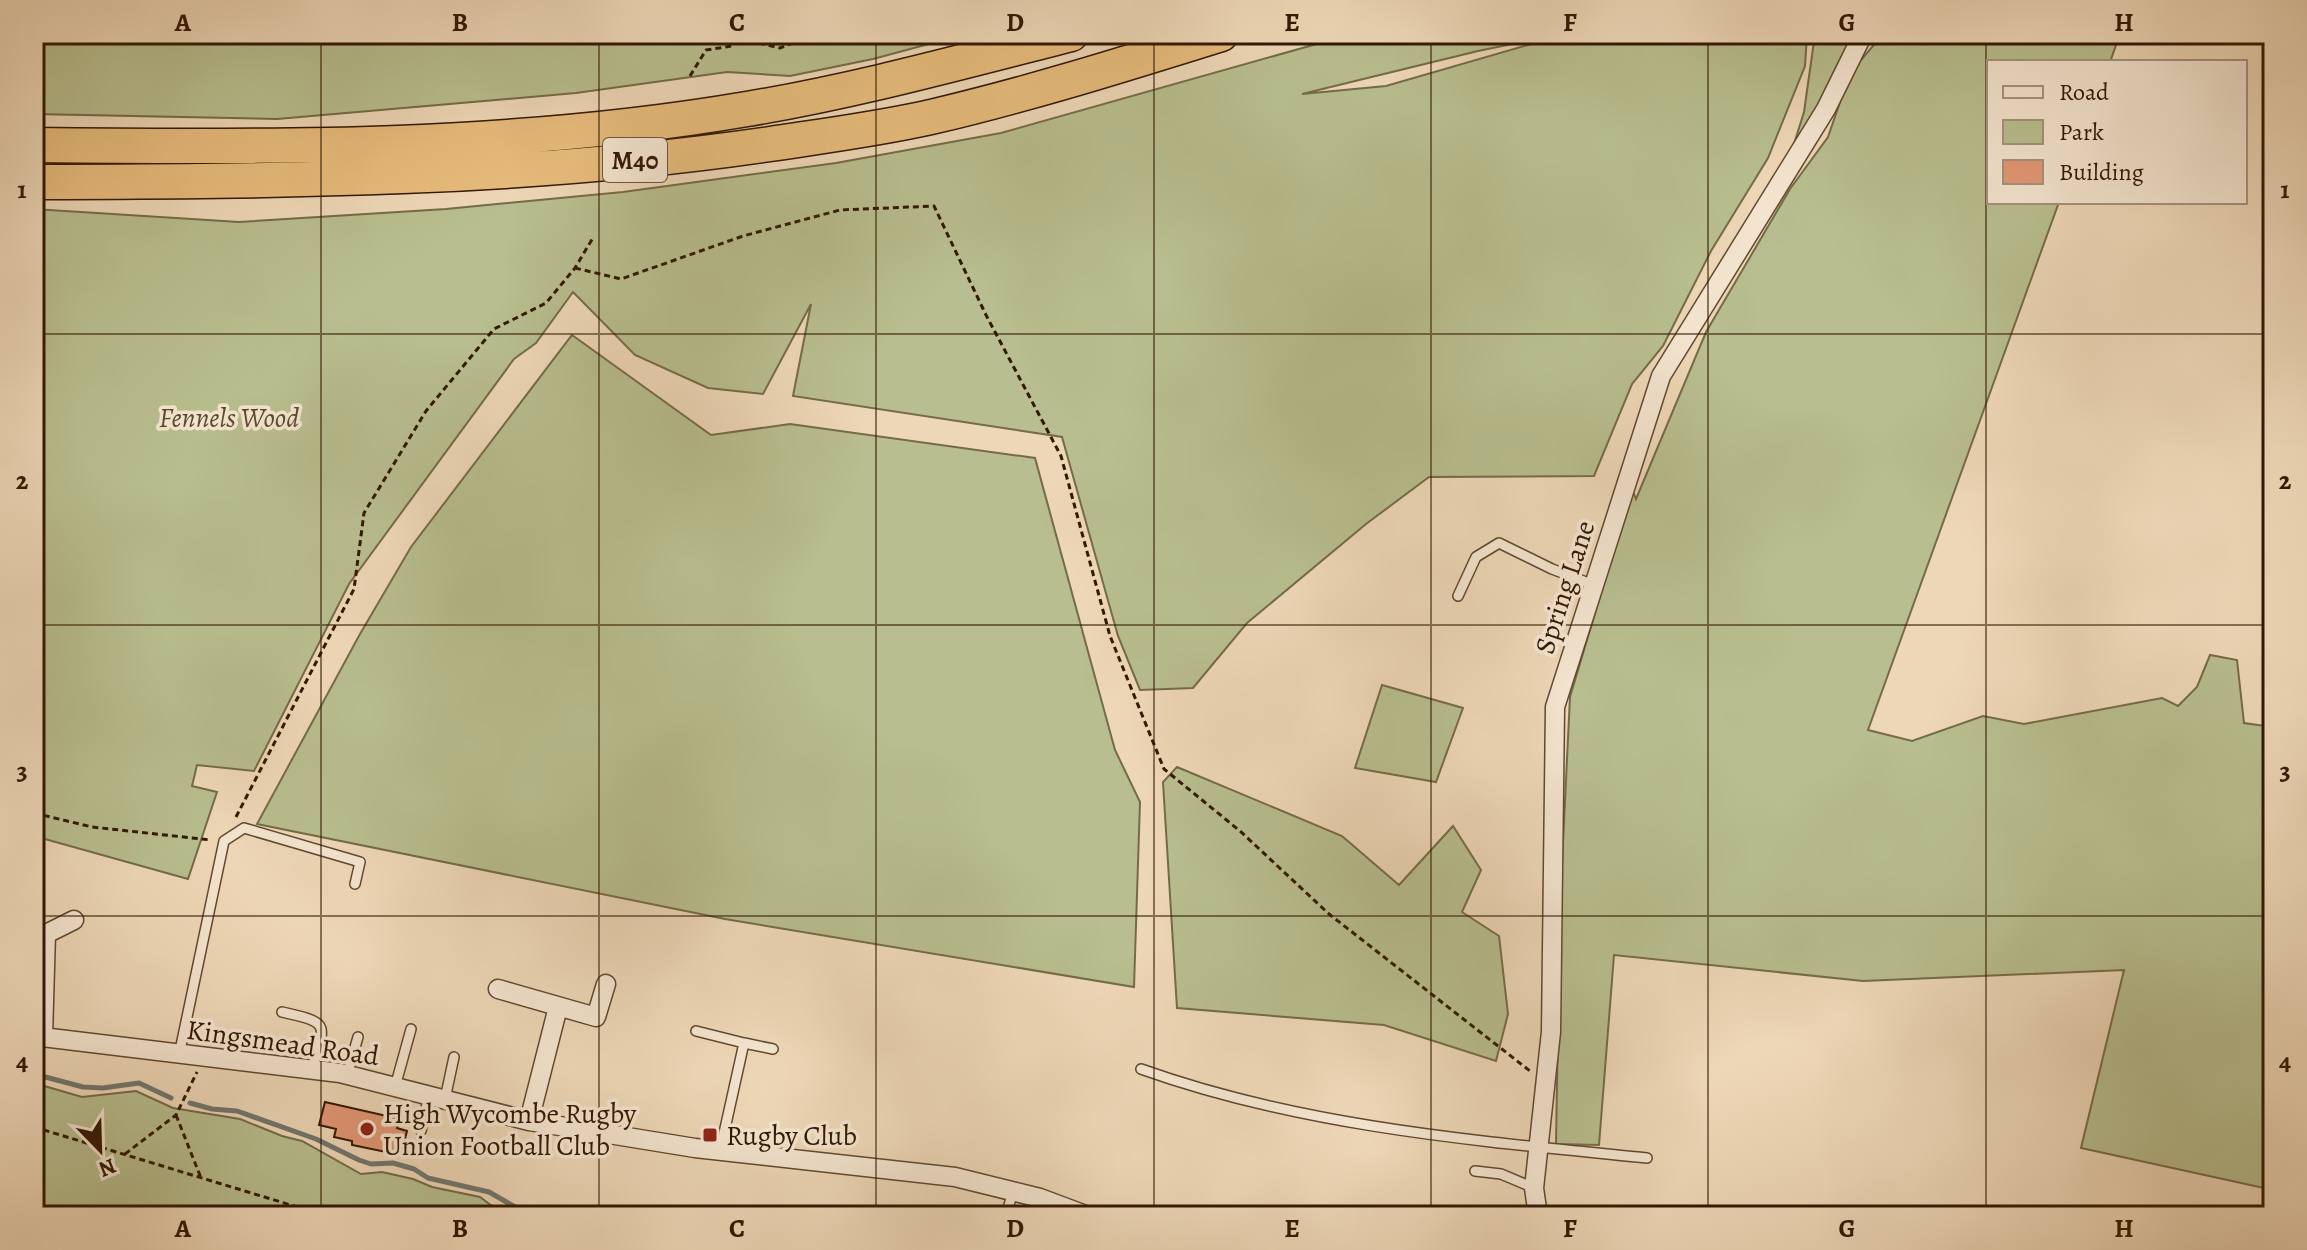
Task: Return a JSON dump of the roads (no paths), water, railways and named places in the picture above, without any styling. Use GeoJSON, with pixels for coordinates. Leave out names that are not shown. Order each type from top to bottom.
{"type":"FeatureCollection","features":[{"type":"Feature","properties":{"kind":"highway","name":"M40"},"geometry":{"type":"LineString","coordinates":[[34,145],[260,148],[493,138],[617,127],[747,109],[852,88],[1071,34]]}},
{"type":"Feature","properties":{"kind":"highway","name":"M40"},"geometry":{"type":"LineString","coordinates":[[34,182],[270,181],[507,172],[698,154],[929,118],[1093,74],[1221,34]]}},
{"type":"Feature","properties":{"kind":"street","name":"Spring Lane"},"geometry":{"type":"LineString","coordinates":[[1538,1216],[1534,1188],[1551,1032],[1555,707],[1661,376],[1826,109],[1863,34]]}},
{"type":"Feature","properties":{"kind":"street"},"geometry":{"type":"LineString","coordinates":[[38,1037],[40,932],[74,920]]}},
{"type":"Feature","properties":{"kind":"street"},"geometry":{"type":"LineString","coordinates":[[498,989],[596,1017],[606,984]]}},
{"type":"Feature","properties":{"kind":"street"},"geometry":{"type":"LineString","coordinates":[[529,1121],[558,1007]]}},
{"type":"Feature","properties":{"kind":"street","name":"Kingsmead Road"},"geometry":{"type":"LineString","coordinates":[[38,1037],[312,1069],[529,1121],[720,1151],[955,1177],[1013,1191],[1038,1207],[1088,1216]]}},
{"type":"Feature","properties":{"kind":"lane"},"geometry":{"type":"LineString","coordinates":[[1458,596],[1476,557],[1499,543],[1594,585]]}},
{"type":"Feature","properties":{"kind":"lane"},"geometry":{"type":"LineString","coordinates":[[179,1055],[224,841],[244,828],[360,862],[355,884]]}},
{"type":"Feature","properties":{"kind":"lane"},"geometry":{"type":"LineString","coordinates":[[282,1012],[314,1019],[320,1025],[322,1035],[312,1069]]}},
{"type":"Feature","properties":{"kind":"lane"},"geometry":{"type":"LineString","coordinates":[[395,1087],[411,1029]]}},
{"type":"Feature","properties":{"kind":"lane"},"geometry":{"type":"LineString","coordinates":[[696,1031],[773,1049]]}},
{"type":"Feature","properties":{"kind":"lane"},"geometry":{"type":"LineString","coordinates":[[347,1075],[358,1037]]}},
{"type":"Feature","properties":{"kind":"lane"},"geometry":{"type":"LineString","coordinates":[[720,1151],[744,1043]]}},
{"type":"Feature","properties":{"kind":"lane"},"geometry":{"type":"LineString","coordinates":[[421,1131],[454,1057]]}},
{"type":"Feature","properties":{"kind":"lane"},"geometry":{"type":"LineString","coordinates":[[1141,1069],[1177,1082],[1340,1121],[1647,1158]]}},
{"type":"Feature","properties":{"kind":"lane"},"geometry":{"type":"LineString","coordinates":[[1475,1171],[1501,1174],[1534,1188]]}},
{"type":"Feature","properties":{"kind":"lane"},"geometry":{"type":"LineString","coordinates":[[1006,1216],[1013,1191]]}},
{"type":"Feature","properties":{"kind":"waterway"},"geometry":{"type":"LineString","coordinates":[[34,1074],[83,1087],[103,1088],[139,1083],[171,1098]]}},
{"type":"Feature","properties":{"kind":"waterway"},"geometry":{"type":"LineString","coordinates":[[190,1103],[237,1111],[316,1139],[371,1164],[393,1163],[414,1169],[428,1178],[489,1192],[517,1208],[558,1216]]}},
{"type":"Feature","properties":{"kind":"place","name":"High Wycombe Rugby Union Football Club"},"geometry":{"type":"Point","coordinates":[367,1129]}},
{"type":"Feature","properties":{"kind":"place","name":"Rugby Club"},"geometry":{"type":"Point","coordinates":[710,1135]}},
{"type":"Feature","properties":{"kind":"park label","name":"Fennels Wood"},"geometry":{"type":"Point","coordinates":[229,417]}}]}
